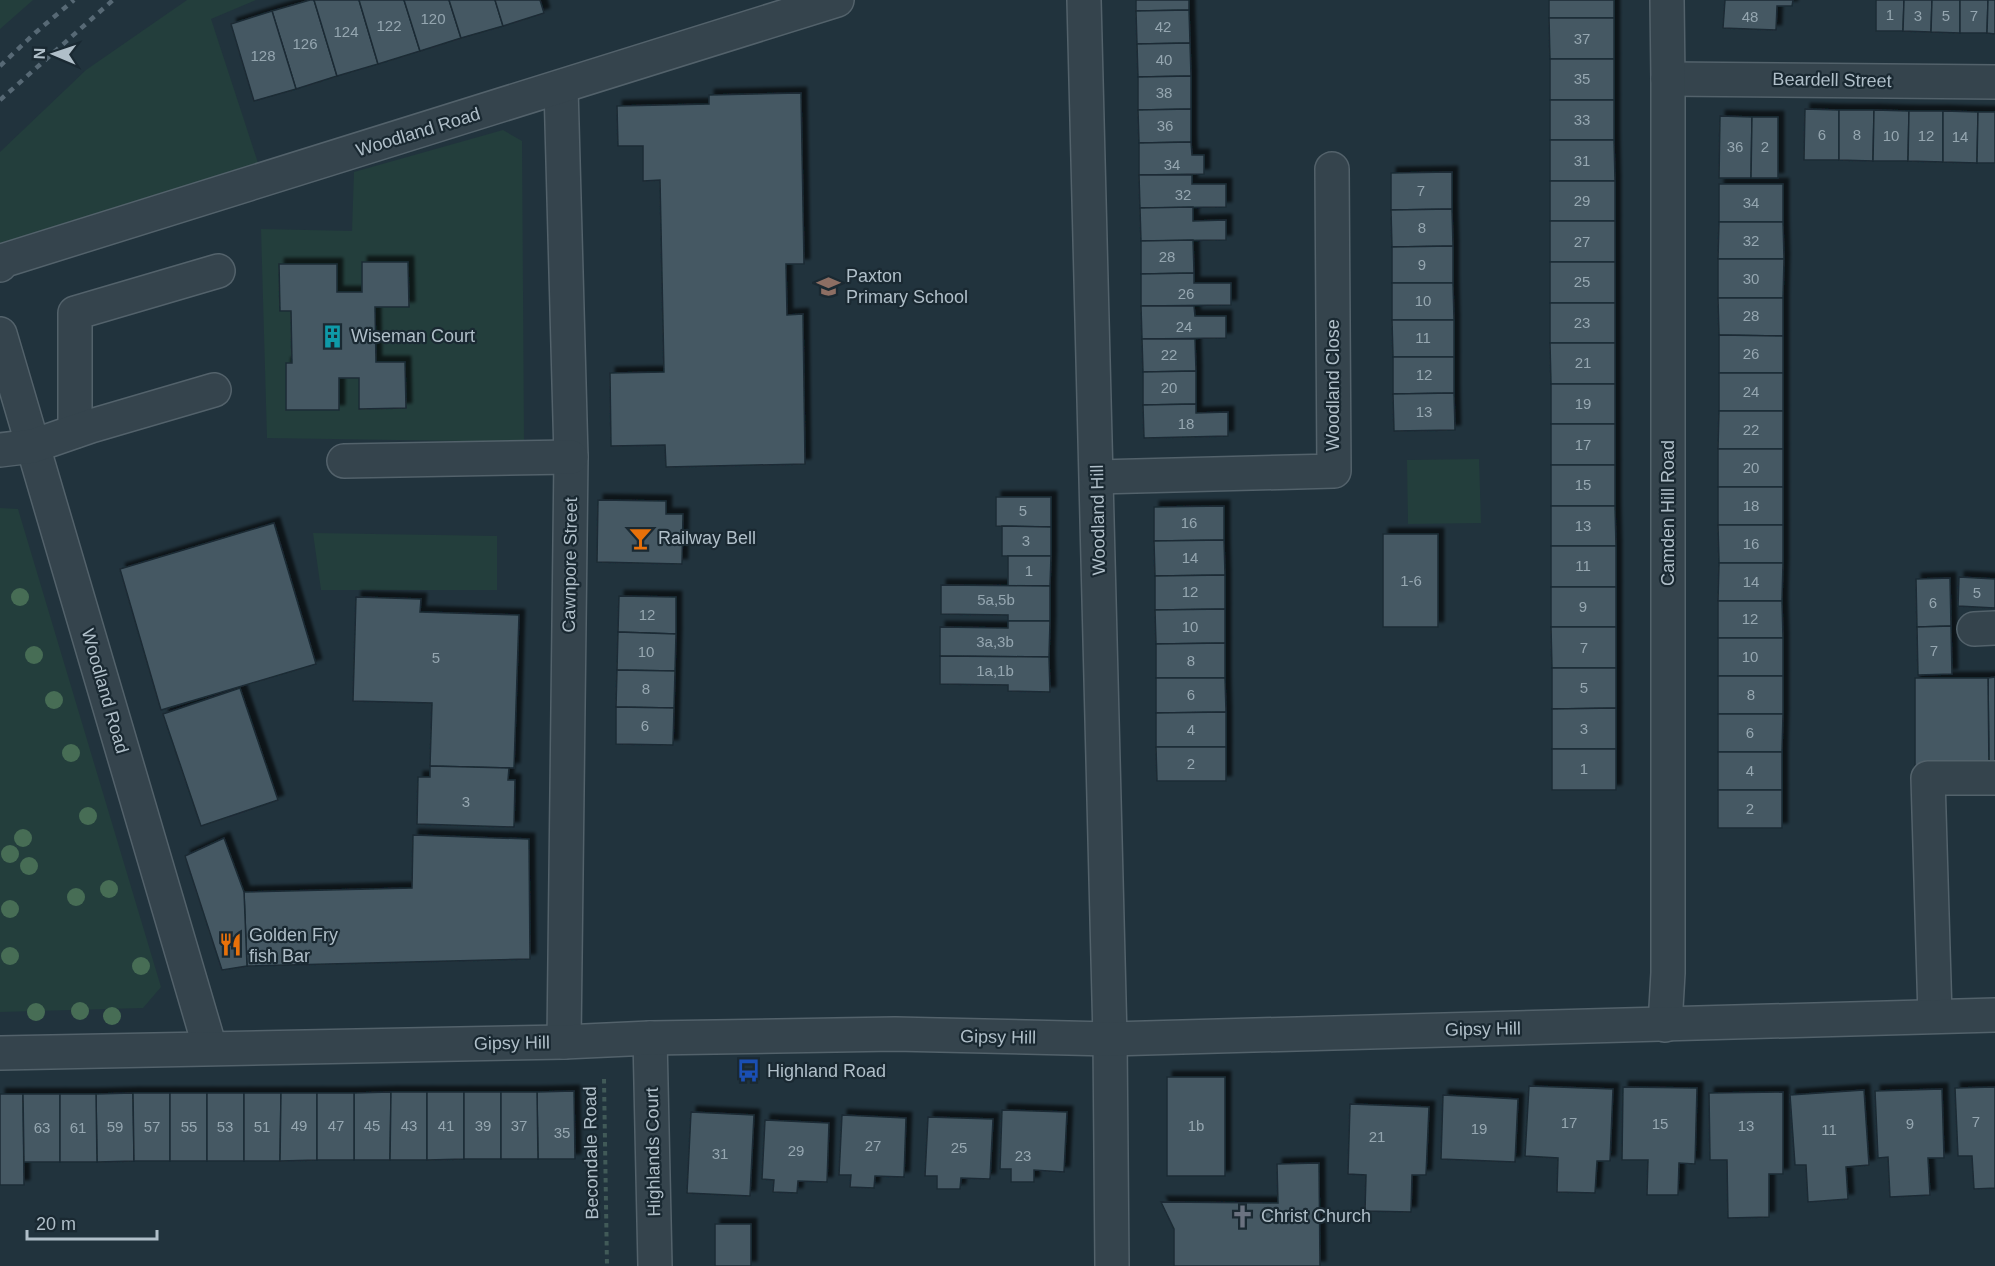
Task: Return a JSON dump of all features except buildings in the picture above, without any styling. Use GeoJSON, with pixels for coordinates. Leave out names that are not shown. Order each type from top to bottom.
{"type":"FeatureCollection","features":[{"type":"Feature","properties":{"kind":"street","name":"Woodland Road"},"geometry":{"type":"LineString","coordinates":[[0,265],[2,261],[837,0]]}},
{"type":"Feature","properties":{"kind":"street","name":"Woodland Hill"},"geometry":{"type":"LineString","coordinates":[[1084,0],[1110,1039]]}},
{"type":"Feature","properties":{"kind":"street","name":"Camden Hill Road"},"geometry":{"type":"LineString","coordinates":[[1665,1025],[1668,973],[1668,79],[1666,0]]}},
{"type":"Feature","properties":{"kind":"street","name":"Beardell Street"},"geometry":{"type":"LineString","coordinates":[[1668,79],[1995,82]]}},
{"type":"Feature","properties":{"kind":"street","name":"Cawnpore Street"},"geometry":{"type":"LineString","coordinates":[[561,87],[571,457],[564,1042]]}},
{"type":"Feature","properties":{"kind":"street","name":"Woodland Close"},"geometry":{"type":"LineString","coordinates":[[1097,477],[1334,471],[1332,169]]}},
{"type":"Feature","properties":{"kind":"street"},"geometry":{"type":"LineString","coordinates":[[75,431],[75,313],[218,271]]}},
{"type":"Feature","properties":{"kind":"street","name":"Woodland Road"},"geometry":{"type":"LineString","coordinates":[[0,334],[210,1048]]}},
{"type":"Feature","properties":{"kind":"street"},"geometry":{"type":"LineString","coordinates":[[0,450],[33,446],[75,431],[214,390]]}},
{"type":"Feature","properties":{"kind":"street"},"geometry":{"type":"LineString","coordinates":[[344,461],[571,457]]}},
{"type":"Feature","properties":{"kind":"street"},"geometry":{"type":"LineString","coordinates":[[1935,1016],[1928,778],[1995,778]]}},
{"type":"Feature","properties":{"kind":"street","name":"Gipsy Hill"},"geometry":{"type":"LineString","coordinates":[[0,1053],[895,1034],[1110,1039],[1995,1015]]}},
{"type":"Feature","properties":{"kind":"street","name":"Highlands Court"},"geometry":{"type":"LineString","coordinates":[[650,1038],[656,1266]]}},
{"type":"Feature","properties":{"kind":"street"},"geometry":{"type":"LineString","coordinates":[[1110,1039],[1112,1266]]}},
{"type":"Feature","properties":{"kind":"path","name":"Becondale Road"},"geometry":{"type":"LineString","coordinates":[[603,1040],[607,1266]]}},
{"type":"Feature","properties":{"kind":"green space"},"geometry":{"type":"Polygon","coordinates":[[[0,0],[33,0],[0,29],[0,0]]]}},
{"type":"Feature","properties":{"kind":"green space"},"geometry":{"type":"Polygon","coordinates":[[[187,0],[256,0],[211,19],[259,166],[0,251],[0,152],[86,70],[187,0]]]}},
{"type":"Feature","properties":{"kind":"green space"},"geometry":{"type":"Polygon","coordinates":[[[503,130],[522,141],[524,442],[267,438],[261,229],[352,231],[354,172],[503,130]],[[362,262],[362,292],[337,292],[337,265],[279,265],[280,310],[291,311],[291,363],[286,364],[286,410],[339,410],[339,378],[359,378],[406,408],[405,362],[376,362],[375,307],[409,307],[408,262],[362,262]]]}},
{"type":"Feature","properties":{"kind":"green space"},"geometry":{"type":"Polygon","coordinates":[[[1479,459],[1481,523],[1408,524],[1407,460],[1479,459]]]}},
{"type":"Feature","properties":{"kind":"green space"},"geometry":{"type":"Polygon","coordinates":[[[0,508],[18,509],[161,987],[143,1008],[0,1012],[0,508]]]}},
{"type":"Feature","properties":{"kind":"green space"},"geometry":{"type":"Polygon","coordinates":[[[313,533],[497,536],[497,590],[321,590],[313,533]]]}},
{"type":"Feature","properties":{"kind":"railway"},"geometry":{"type":"LineString","coordinates":[[0,66],[74,0]]}},
{"type":"Feature","properties":{"kind":"railway"},"geometry":{"type":"LineString","coordinates":[[0,100],[113,0]]}},
{"type":"Feature","properties":{"kind":"place","name":"Paxton Primary School"},"geometry":{"type":"Point","coordinates":[828,286]}},
{"type":"Feature","properties":{"kind":"place","name":"Wiseman Court"},"geometry":{"type":"Point","coordinates":[333,336]}},
{"type":"Feature","properties":{"kind":"place","name":"Railway Bell"},"geometry":{"type":"Point","coordinates":[640,538]}},
{"type":"Feature","properties":{"kind":"place","name":"Golden Fry fish Bar"},"geometry":{"type":"Point","coordinates":[231,945]}},
{"type":"Feature","properties":{"kind":"place","name":"Highland Road"},"geometry":{"type":"Point","coordinates":[749,1071]}},
{"type":"Feature","properties":{"kind":"place","name":"Christ Church"},"geometry":{"type":"Point","coordinates":[1243,1216]}}]}
